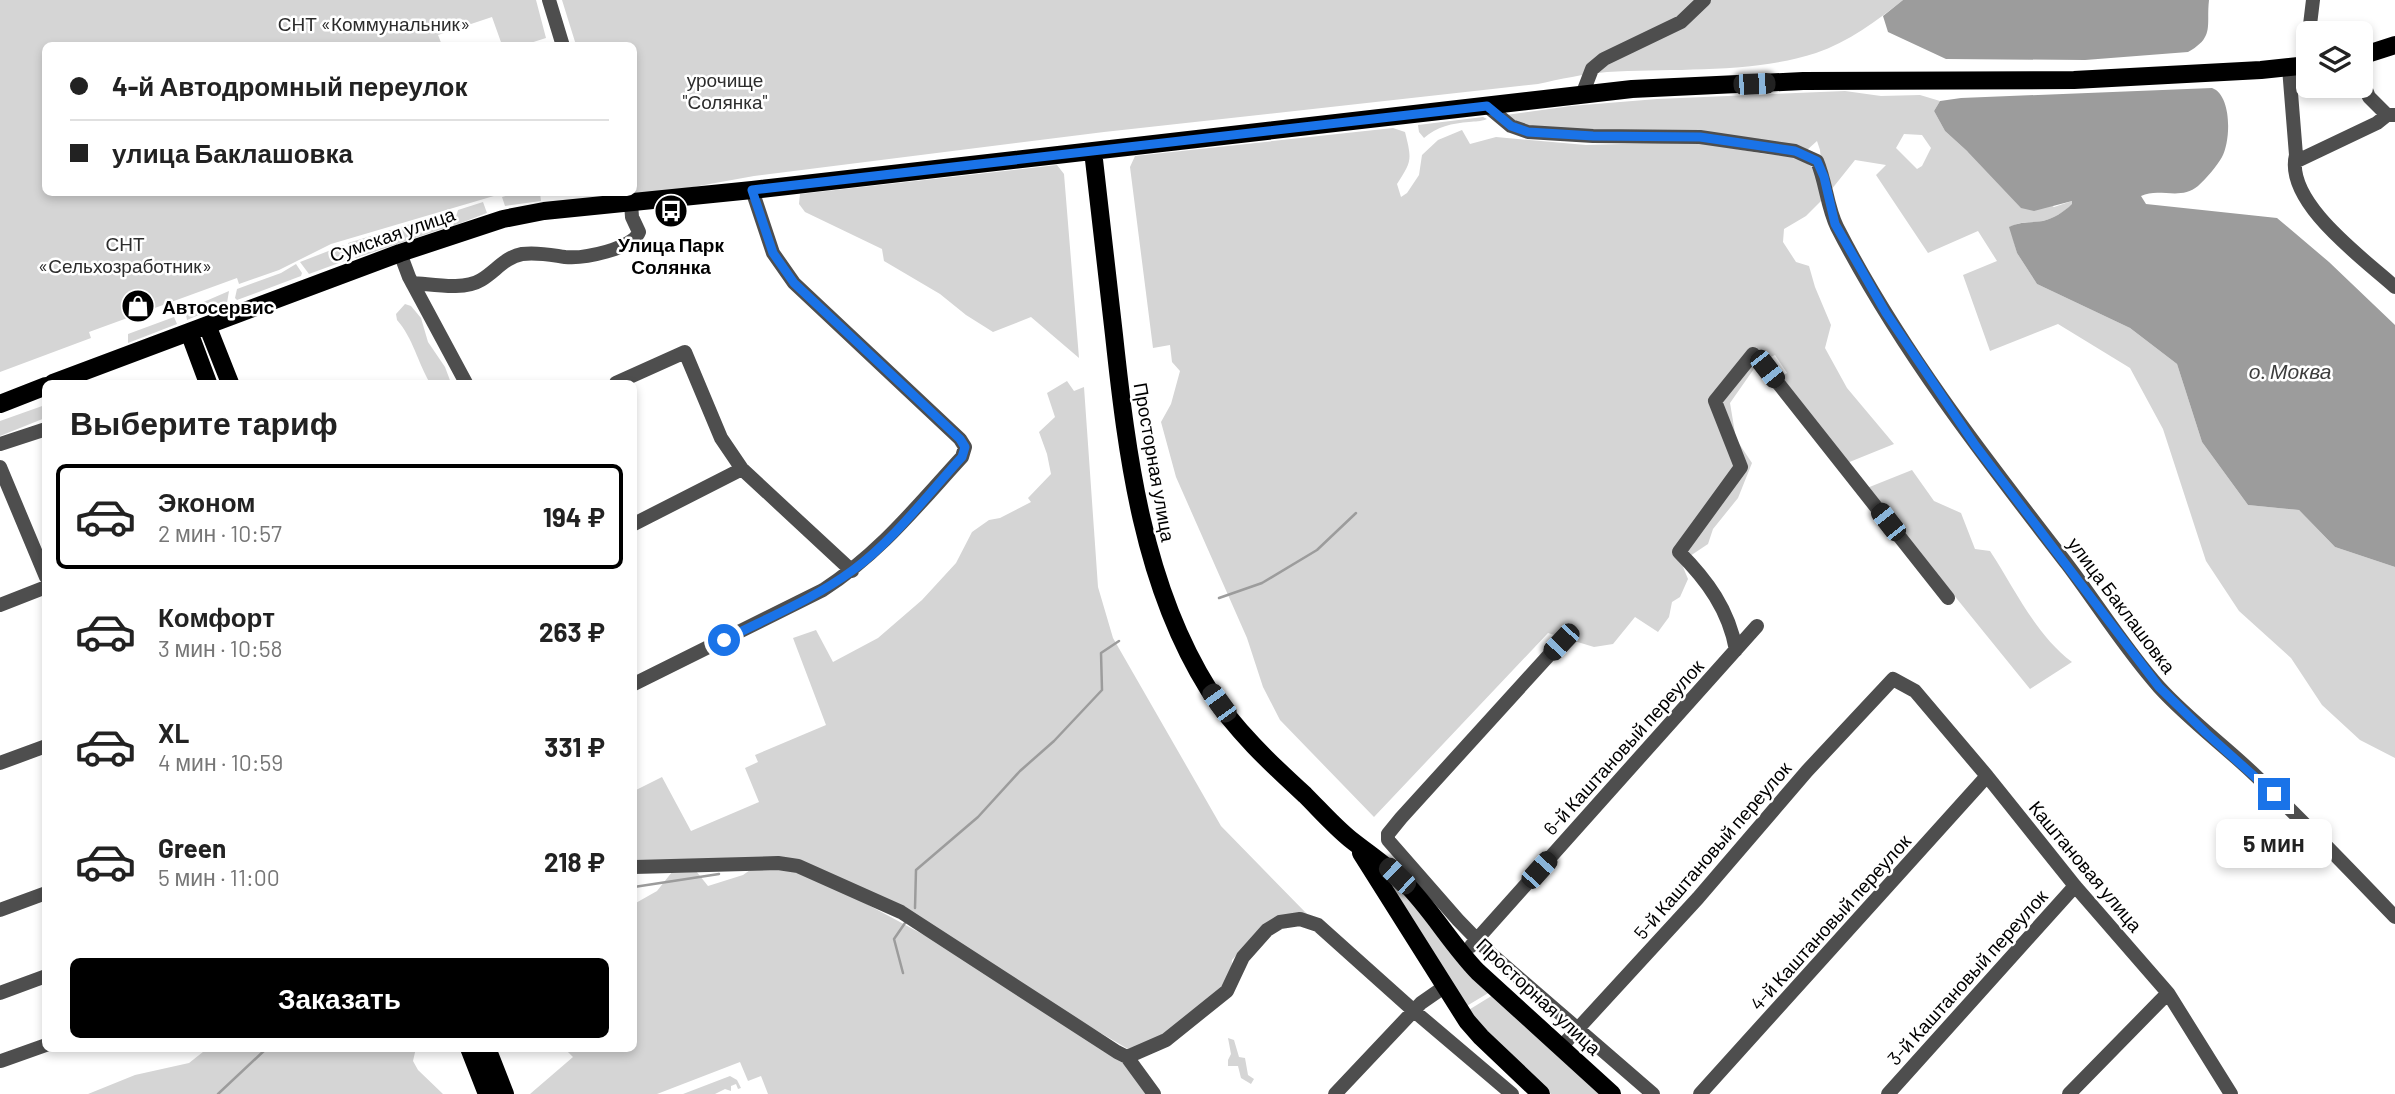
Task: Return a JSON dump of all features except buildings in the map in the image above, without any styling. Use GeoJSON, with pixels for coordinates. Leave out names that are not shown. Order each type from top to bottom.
{"type":"FeatureCollection","features":[{"type":"Feature","properties":{"kind":"main road"},"geometry":{"type":"LineString","coordinates":[[2373,52],[2395,45]]}},
{"type":"Feature","properties":{"kind":"main road","name":"Сумская улица"},"geometry":{"type":"LineString","coordinates":[[61,380],[400,253],[503,219],[603,199],[631,203],[1632,89],[1884,80],[2074,80],[2296,66]]}},
{"type":"Feature","properties":{"kind":"main road","name":"Просторная улица"},"geometry":{"type":"LineString","coordinates":[[1093,151],[1128,450],[1159,581],[1194,663],[1222,708],[1250,741],[1350,839],[1383,862],[1390,882],[1444,987],[1481,1037],[1541,1094]]}},
{"type":"Feature","properties":{"kind":"main road"},"geometry":{"type":"LineString","coordinates":[[207,325],[229,380]]}},
{"type":"Feature","properties":{"kind":"main road"},"geometry":{"type":"LineString","coordinates":[[189,332],[207,380]]}},
{"type":"Feature","properties":{"kind":"main road"},"geometry":{"type":"LineString","coordinates":[[0,404],[42,388]]}},
{"type":"Feature","properties":{"kind":"main road","name":"Просторная улица"},"geometry":{"type":"LineString","coordinates":[[1390,882],[1423,904],[1462,955],[1612,1094]]}},
{"type":"Feature","properties":{"kind":"main road"},"geometry":{"type":"LineString","coordinates":[[471,1052],[487,1094]]}},
{"type":"Feature","properties":{"kind":"main road"},"geometry":{"type":"LineString","coordinates":[[489,1052],[505,1094]]}},
{"type":"Feature","properties":{"kind":"street"},"geometry":{"type":"LineString","coordinates":[[549,0],[562,42]]}},
{"type":"Feature","properties":{"kind":"street"},"geometry":{"type":"LineString","coordinates":[[1582,94],[1592,69],[1604,59],[1681,22],[1704,0]]}},
{"type":"Feature","properties":{"kind":"street"},"geometry":{"type":"LineString","coordinates":[[2310,21],[2313,0]]}},
{"type":"Feature","properties":{"kind":"street"},"geometry":{"type":"LineString","coordinates":[[2299,98],[2295,162],[2298,183],[2310,207],[2395,287]]}},
{"type":"Feature","properties":{"kind":"street"},"geometry":{"type":"LineString","coordinates":[[2295,162],[2391,115],[2370,98]]}},
{"type":"Feature","properties":{"kind":"street","name":"улица Баклашовка"},"geometry":{"type":"LineString","coordinates":[[1487,106],[1511,126],[1528,132],[1593,136],[1700,137],[1795,151],[1817,161],[1824,177],[1835,224],[1886,313],[1975,445],[2118,635],[2159,687],[2206,733],[2255,775],[2395,917]]}},
{"type":"Feature","properties":{"kind":"street"},"geometry":{"type":"LineString","coordinates":[[637,683],[823,590],[852,571],[887,539],[962,457],[965,447],[960,439],[794,283],[773,253],[757,189]]}},
{"type":"Feature","properties":{"kind":"street"},"geometry":{"type":"LineString","coordinates":[[412,283],[461,285],[480,281],[511,257],[522,254],[549,253],[568,257],[624,246],[637,237],[639,232],[632,217],[631,203]]}},
{"type":"Feature","properties":{"kind":"street"},"geometry":{"type":"LineString","coordinates":[[400,253],[412,283],[464,380]]}},
{"type":"Feature","properties":{"kind":"street"},"geometry":{"type":"LineString","coordinates":[[623,380],[685,352],[721,439],[742,469],[852,571]]}},
{"type":"Feature","properties":{"kind":"street"},"geometry":{"type":"LineString","coordinates":[[1736,650],[1733,629],[1721,605],[1703,577],[1679,552],[1741,467],[1715,401],[1753,354],[1948,598]]}},
{"type":"Feature","properties":{"kind":"street"},"geometry":{"type":"LineString","coordinates":[[0,444],[42,430]]}},
{"type":"Feature","properties":{"kind":"street"},"geometry":{"type":"LineString","coordinates":[[0,467],[42,567]]}},
{"type":"Feature","properties":{"kind":"street"},"geometry":{"type":"LineString","coordinates":[[637,522],[742,469]]}},
{"type":"Feature","properties":{"kind":"street"},"geometry":{"type":"LineString","coordinates":[[0,605],[42,589]]}},
{"type":"Feature","properties":{"kind":"street","name":"6-й Каштановый переулок"},"geometry":{"type":"LineString","coordinates":[[1462,955],[1757,626]]}},
{"type":"Feature","properties":{"kind":"street"},"geometry":{"type":"LineString","coordinates":[[1561,642],[1388,834],[1388,840],[1476,939],[1653,1094]]}},
{"type":"Feature","properties":{"kind":"street","name":"Каштановая улица"},"geometry":{"type":"LineString","coordinates":[[1893,679],[1914,691],[1987,776],[2074,886],[2168,993],[2231,1094]]}},
{"type":"Feature","properties":{"kind":"street","name":"5-й Каштановый переулок"},"geometry":{"type":"LineString","coordinates":[[1562,1046],[1698,898],[1807,771],[1893,679]]}},
{"type":"Feature","properties":{"kind":"street"},"geometry":{"type":"LineString","coordinates":[[0,763],[42,747]]}},
{"type":"Feature","properties":{"kind":"street","name":"4-й Каштановый переулок"},"geometry":{"type":"LineString","coordinates":[[1700,1094],[1987,776]]}},
{"type":"Feature","properties":{"kind":"street"},"geometry":{"type":"LineString","coordinates":[[637,867],[778,863],[798,866],[901,912],[1127,1057],[1154,1094]]}},
{"type":"Feature","properties":{"kind":"street","name":"3-й Каштановый переулок"},"geometry":{"type":"LineString","coordinates":[[1888,1094],[2074,886]]}},
{"type":"Feature","properties":{"kind":"street"},"geometry":{"type":"LineString","coordinates":[[0,910],[42,894]]}},
{"type":"Feature","properties":{"kind":"street"},"geometry":{"type":"LineString","coordinates":[[1127,1057],[1166,1040],[1227,991],[1243,957],[1267,930],[1280,922],[1300,919],[1318,925],[1512,1094]]}},
{"type":"Feature","properties":{"kind":"street"},"geometry":{"type":"LineString","coordinates":[[0,993],[42,977]]}},
{"type":"Feature","properties":{"kind":"street"},"geometry":{"type":"LineString","coordinates":[[1335,1094],[1414,1011],[1444,987]]}},
{"type":"Feature","properties":{"kind":"street"},"geometry":{"type":"LineString","coordinates":[[2069,1094],[2168,993]]}},
{"type":"Feature","properties":{"kind":"street"},"geometry":{"type":"LineString","coordinates":[[1,1061],[42,1046]]}},
{"type":"Feature","properties":{"kind":"green space"},"geometry":{"type":"Polygon","coordinates":[[[0,0],[536,0],[546,38],[533,42],[501,42],[492,17],[438,35],[441,42],[42,42],[42,196],[494,196],[331,244],[279,270],[239,284],[237,278],[89,332],[91,338],[0,372],[0,0]]]}},
{"type":"Feature","properties":{"kind":"green space","name":"урочище \"Солянка\""},"geometry":{"type":"Polygon","coordinates":[[[562,0],[1903,0],[1839,43],[1816,53],[1766,64],[1712,69],[1598,73],[1538,84],[1104,132],[754,176],[671,191],[637,193],[637,42],[575,42],[562,0]]]}},
{"type":"Feature","properties":{"kind":"green space"},"geometry":{"type":"Polygon","coordinates":[[[1845,91],[1881,96],[1920,95],[1940,101],[1934,111],[1945,131],[1967,151],[2054,207],[2072,201],[2070,207],[2051,218],[2010,227],[2017,253],[2037,284],[2130,328],[2177,364],[2202,442],[2248,505],[2299,510],[2335,547],[2395,567],[2395,758],[2360,740],[2322,705],[2291,658],[2239,611],[2206,561],[2163,429],[2130,368],[2058,324],[1990,351],[1963,275],[1997,261],[1978,231],[1928,253],[1876,175],[1886,165],[1855,160],[1831,190],[1817,141],[1807,150],[1527,129],[1506,115],[1571,106],[1657,99],[1845,91]],[[1904,134],[1896,148],[1917,169],[1922,166],[1931,148],[1922,135],[1904,134]]]}},
{"type":"Feature","properties":{"kind":"green space"},"geometry":{"type":"Polygon","coordinates":[[[1483,117],[1487,119],[1445,126],[1424,138],[1419,132],[1418,125],[1483,117]]]}},
{"type":"Feature","properties":{"kind":"green space"},"geometry":{"type":"Polygon","coordinates":[[[1393,128],[1405,132],[1409,149],[1408,165],[1397,184],[1401,197],[1407,193],[1419,175],[1422,155],[1438,140],[1462,130],[1470,144],[1496,137],[1586,145],[1697,142],[1798,157],[1816,170],[1825,197],[1806,216],[1784,229],[1783,242],[1796,262],[1809,266],[1831,325],[1825,348],[1847,388],[1894,444],[1847,463],[1778,378],[1787,373],[1775,355],[1758,363],[1730,403],[1736,439],[1752,463],[1738,498],[1713,529],[1708,544],[1681,562],[1688,579],[1680,597],[1672,602],[1669,617],[1658,632],[1635,617],[1613,644],[1594,647],[1548,633],[1374,817],[1280,720],[1263,687],[1247,638],[1176,477],[1161,422],[1171,404],[1180,371],[1172,362],[1170,345],[1153,348],[1130,167],[1135,156],[1393,128]]]}},
{"type":"Feature","properties":{"kind":"green space"},"geometry":{"type":"Polygon","coordinates":[[[1057,165],[1064,174],[1079,358],[1031,317],[993,332],[940,294],[884,261],[882,249],[805,212],[799,204],[800,194],[1057,165]]]}},
{"type":"Feature","properties":{"kind":"green space"},"geometry":{"type":"Polygon","coordinates":[[[540,196],[541,201],[505,206],[502,197],[540,196]]]}},
{"type":"Feature","properties":{"kind":"green space"},"geometry":{"type":"Polygon","coordinates":[[[483,202],[487,213],[453,226],[458,210],[483,202]]]}},
{"type":"Feature","properties":{"kind":"green space"},"geometry":{"type":"Polygon","coordinates":[[[443,214],[445,228],[356,258],[348,243],[443,214]]]}},
{"type":"Feature","properties":{"kind":"green space"},"geometry":{"type":"Polygon","coordinates":[[[344,245],[347,260],[309,274],[300,262],[344,245]]]}},
{"type":"Feature","properties":{"kind":"green space"},"geometry":{"type":"Polygon","coordinates":[[[296,264],[301,276],[237,300],[235,298],[237,289],[281,273],[296,264]]]}},
{"type":"Feature","properties":{"kind":"green space"},"geometry":{"type":"Polygon","coordinates":[[[229,291],[227,303],[187,320],[185,310],[229,291]]]}},
{"type":"Feature","properties":{"kind":"green space"},"geometry":{"type":"Polygon","coordinates":[[[405,304],[411,306],[421,318],[428,342],[445,367],[450,380],[429,380],[396,314],[405,304]]]}},
{"type":"Feature","properties":{"kind":"green space"},"geometry":{"type":"Polygon","coordinates":[[[174,317],[177,324],[128,343],[128,334],[174,317]]]}},
{"type":"Feature","properties":{"kind":"green space"},"geometry":{"type":"Polygon","coordinates":[[[1067,381],[1074,391],[1084,387],[1098,587],[1113,638],[1221,826],[1307,914],[1264,925],[1232,960],[1226,985],[1157,1040],[1128,1049],[994,965],[790,859],[637,860],[637,790],[662,777],[691,831],[759,802],[745,768],[758,762],[755,755],[826,725],[793,638],[816,630],[833,662],[878,638],[922,600],[956,563],[972,532],[989,520],[1000,518],[1031,502],[1028,498],[1051,474],[1039,432],[1055,417],[1047,393],[1067,381]]]}},
{"type":"Feature","properties":{"kind":"green space"},"geometry":{"type":"Polygon","coordinates":[[[42,406],[42,419],[0,436],[0,421],[42,406]]]}},
{"type":"Feature","properties":{"kind":"green space"},"geometry":{"type":"Polygon","coordinates":[[[1912,470],[1934,501],[1961,513],[1975,549],[1990,551],[2036,625],[2072,662],[2030,689],[1867,488],[1912,470]]]}},
{"type":"Feature","properties":{"kind":"green space"},"geometry":{"type":"Polygon","coordinates":[[[779,867],[822,880],[963,956],[1119,1058],[1148,1094],[768,1094],[761,1076],[748,1081],[740,1062],[657,1094],[530,1094],[573,1057],[568,1052],[637,1052],[637,902],[657,891],[672,872],[696,871],[708,886],[743,875],[753,868],[779,867]]]}},
{"type":"Feature","properties":{"kind":"green space"},"geometry":{"type":"Polygon","coordinates":[[[1396,885],[1490,992],[1465,1007],[1394,889],[1396,885]]]}},
{"type":"Feature","properties":{"kind":"green space"},"geometry":{"type":"Polygon","coordinates":[[[1493,995],[1603,1094],[1551,1094],[1467,1011],[1493,995]]]}},
{"type":"Feature","properties":{"kind":"green space"},"geometry":{"type":"Polygon","coordinates":[[[1228,1038],[1234,1040],[1239,1057],[1245,1058],[1248,1075],[1254,1079],[1251,1084],[1241,1078],[1238,1066],[1228,1066],[1231,1054],[1228,1038]]]}},
{"type":"Feature","properties":{"kind":"green space"},"geometry":{"type":"Polygon","coordinates":[[[203,1052],[415,1052],[413,1061],[418,1070],[443,1094],[88,1094],[135,1075],[189,1063],[203,1052]]]}},
{"type":"Feature","properties":{"kind":"green space"},"geometry":{"type":"Polygon","coordinates":[[[730,1076],[737,1080],[741,1088],[738,1089],[736,1084],[731,1086],[731,1091],[725,1089],[715,1094],[683,1094],[730,1076]]]}},
{"type":"Feature","properties":{"kind":"water"},"geometry":{"type":"Polygon","coordinates":[[[1903,0],[2209,0],[2208,30],[2197,47],[2188,52],[2085,60],[1946,59],[1888,32],[1883,16],[1903,0]]]}},
{"type":"Feature","properties":{"kind":"water","name":"о. Моква"},"geometry":{"type":"Polygon","coordinates":[[[2212,88],[2219,92],[2223,99],[2228,119],[2227,140],[2220,161],[2198,186],[2191,190],[2184,193],[2141,196],[2146,204],[2277,218],[2329,262],[2395,325],[2395,567],[2335,547],[2299,510],[2248,505],[2202,442],[2177,364],[2130,328],[2037,284],[2017,253],[2009,227],[2051,218],[2066,210],[2072,201],[2034,211],[2021,208],[1945,131],[1934,111],[1940,101],[1961,98],[2212,88]]]}},
{"type":"Feature","properties":{"kind":"waterway"},"geometry":{"type":"LineString","coordinates":[[1219,598],[1262,583],[1317,550],[1356,513]]}},
{"type":"Feature","properties":{"kind":"waterway"},"geometry":{"type":"LineString","coordinates":[[915,908],[916,870],[978,817],[1102,690],[1101,653],[1119,641]]}},
{"type":"Feature","properties":{"kind":"waterway"},"geometry":{"type":"LineString","coordinates":[[637,887],[719,874]]}},
{"type":"Feature","properties":{"kind":"waterway"},"geometry":{"type":"LineString","coordinates":[[903,973],[894,939],[905,923]]}},
{"type":"Feature","properties":{"kind":"waterway"},"geometry":{"type":"LineString","coordinates":[[218,1094],[263,1052]]}},
{"type":"Feature","properties":{"kind":"place","name":"Улица Парк Солянка"},"geometry":{"type":"Point","coordinates":[671,211]}},
{"type":"Feature","properties":{"kind":"place","name":"Автосервис"},"geometry":{"type":"Point","coordinates":[138,306]}},
{"type":"Feature","properties":{"kind":"route"},"geometry":{"type":"LineString","coordinates":[[724,640],[823,590],[852,571],[887,539],[962,457],[965,447],[960,439],[794,283],[773,253],[752,190],[1487,106],[1511,126],[1528,132],[1557,135],[1700,137],[1795,151],[1817,161],[1824,177],[1835,224],[1886,313],[1975,445],[2159,687],[2274,794]]}},
{"type":"Feature","properties":{"kind":"park label","name":"СНТ «Коммунальник»"},"geometry":{"type":"Point","coordinates":[374,23]}},
{"type":"Feature","properties":{"kind":"park label","name":"СНТ «Сельхозработник»"},"geometry":{"type":"Point","coordinates":[125,254]}}]}
